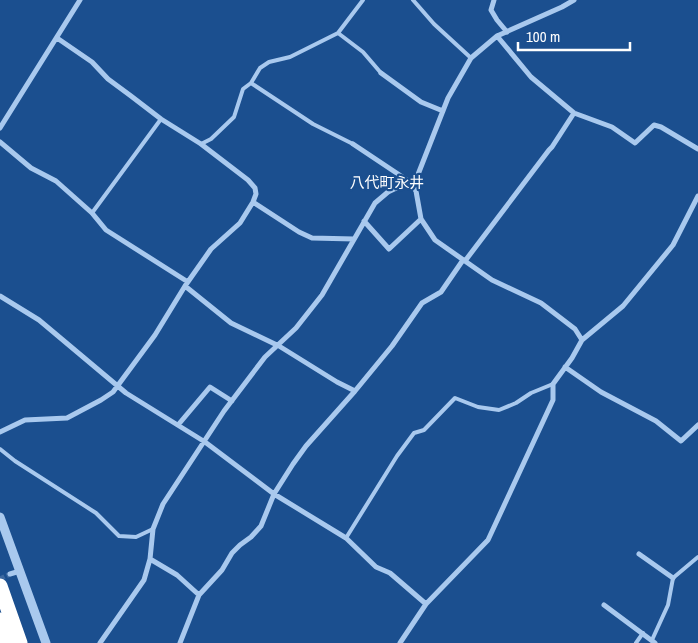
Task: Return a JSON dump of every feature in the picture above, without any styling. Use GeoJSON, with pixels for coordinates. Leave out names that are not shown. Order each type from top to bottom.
{"type":"FeatureCollection","features":[{"type":"Feature","properties":{"kind":"highway"},"geometry":{"type":"LineString","coordinates":[[0,586],[20,643]]}},
{"type":"Feature","properties":{"kind":"highway"},"geometry":{"type":"LineString","coordinates":[[0,620],[8,643]]}},
{"type":"Feature","properties":{"kind":"street"},"geometry":{"type":"LineString","coordinates":[[0,128],[80,0]]}},
{"type":"Feature","properties":{"kind":"street"},"geometry":{"type":"LineString","coordinates":[[494,0],[491,10],[507,32]]}},
{"type":"Feature","properties":{"kind":"street"},"geometry":{"type":"LineString","coordinates":[[100,643],[144,580],[150,560],[153,530],[163,504],[232,401],[265,357],[279,346],[296,328],[322,295],[375,203],[388,192],[417,177],[456,82],[471,58],[497,36],[574,0]]}},
{"type":"Feature","properties":{"kind":"street"},"geometry":{"type":"LineString","coordinates":[[497,36],[531,77],[574,113],[612,127],[635,143],[654,125],[661,127],[698,149]]}},
{"type":"Feature","properties":{"kind":"street"},"geometry":{"type":"LineString","coordinates":[[0,432],[25,420],[67,418],[112,392],[155,335],[211,249],[240,223],[256,194],[255,188],[248,180],[201,144],[161,118],[108,79],[92,62],[57,38]]}},
{"type":"Feature","properties":{"kind":"street"},"geometry":{"type":"LineString","coordinates":[[381,73],[421,102],[443,111]]}},
{"type":"Feature","properties":{"kind":"street"},"geometry":{"type":"LineString","coordinates":[[180,643],[200,596],[222,570],[236,549],[252,537],[261,526],[274,494],[302,452],[355,392],[392,346],[422,303],[441,292],[552,147],[574,113]]}},
{"type":"Feature","properties":{"kind":"street"},"geometry":{"type":"LineString","coordinates":[[0,142],[31,168],[56,180],[92,213],[106,230],[187,284],[231,323],[279,346],[355,392]]}},
{"type":"Feature","properties":{"kind":"street"},"geometry":{"type":"LineString","coordinates":[[352,144],[410,182],[416,191],[421,219],[435,240],[492,280],[541,303],[575,329],[582,340]]}},
{"type":"Feature","properties":{"kind":"street"},"geometry":{"type":"LineString","coordinates":[[400,643],[426,604],[488,540],[554,400],[553,384],[582,340],[623,306],[673,245],[698,196]]}},
{"type":"Feature","properties":{"kind":"street"},"geometry":{"type":"LineString","coordinates":[[253,202],[299,232],[312,238],[354,238]]}},
{"type":"Feature","properties":{"kind":"street"},"geometry":{"type":"LineString","coordinates":[[364,221],[389,250],[421,219]]}},
{"type":"Feature","properties":{"kind":"street"},"geometry":{"type":"LineString","coordinates":[[0,296],[39,320],[95,365],[117,386],[205,442],[274,494],[346,538],[376,567],[390,572],[426,604]]}},
{"type":"Feature","properties":{"kind":"street"},"geometry":{"type":"LineString","coordinates":[[565,367],[601,392],[656,421],[681,441],[698,426]]}},
{"type":"Feature","properties":{"kind":"street"},"geometry":{"type":"LineString","coordinates":[[178,425],[210,387],[232,401]]}},
{"type":"Feature","properties":{"kind":"street"},"geometry":{"type":"LineString","coordinates":[[0,517],[46,643]]}},
{"type":"Feature","properties":{"kind":"street"},"geometry":{"type":"LineString","coordinates":[[639,554],[672,578]]}},
{"type":"Feature","properties":{"kind":"street"},"geometry":{"type":"LineString","coordinates":[[150,560],[177,575],[200,596]]}},
{"type":"Feature","properties":{"kind":"street"},"geometry":{"type":"LineString","coordinates":[[10,574],[20,571]]}},
{"type":"Feature","properties":{"kind":"street"},"geometry":{"type":"LineString","coordinates":[[604,605],[650,641]]}},
{"type":"Feature","properties":{"kind":"lane"},"geometry":{"type":"LineString","coordinates":[[201,144],[212,139],[234,117],[243,90],[260,68],[269,62],[290,57],[338,32],[363,0]]}},
{"type":"Feature","properties":{"kind":"lane"},"geometry":{"type":"LineString","coordinates":[[413,0],[434,24],[471,58]]}},
{"type":"Feature","properties":{"kind":"lane"},"geometry":{"type":"LineString","coordinates":[[338,32],[362,52],[381,73]]}},
{"type":"Feature","properties":{"kind":"lane"},"geometry":{"type":"LineString","coordinates":[[250,83],[313,124],[352,144]]}},
{"type":"Feature","properties":{"kind":"lane"},"geometry":{"type":"LineString","coordinates":[[92,213],[161,118]]}},
{"type":"Feature","properties":{"kind":"lane"},"geometry":{"type":"LineString","coordinates":[[346,538],[397,456],[414,433],[424,430],[456,398],[478,407],[499,410],[553,384]]}},
{"type":"Feature","properties":{"kind":"lane"},"geometry":{"type":"LineString","coordinates":[[0,449],[15,461],[96,513],[119,536],[136,537],[153,530]]}},
{"type":"Feature","properties":{"kind":"lane"},"geometry":{"type":"LineString","coordinates":[[650,641],[668,605],[672,578],[698,557]]}},
{"type":"Feature","properties":{"kind":"lane"},"geometry":{"type":"LineString","coordinates":[[636,643],[642,633]]}},
{"type":"Feature","properties":{"kind":"tunnel"},"geometry":{"type":"LineString","coordinates":[[0,579],[10,574]]}},
{"type":"Feature","properties":{"kind":"district","name":"八代町永井"},"geometry":{"type":"Point","coordinates":[387,183]}}]}
